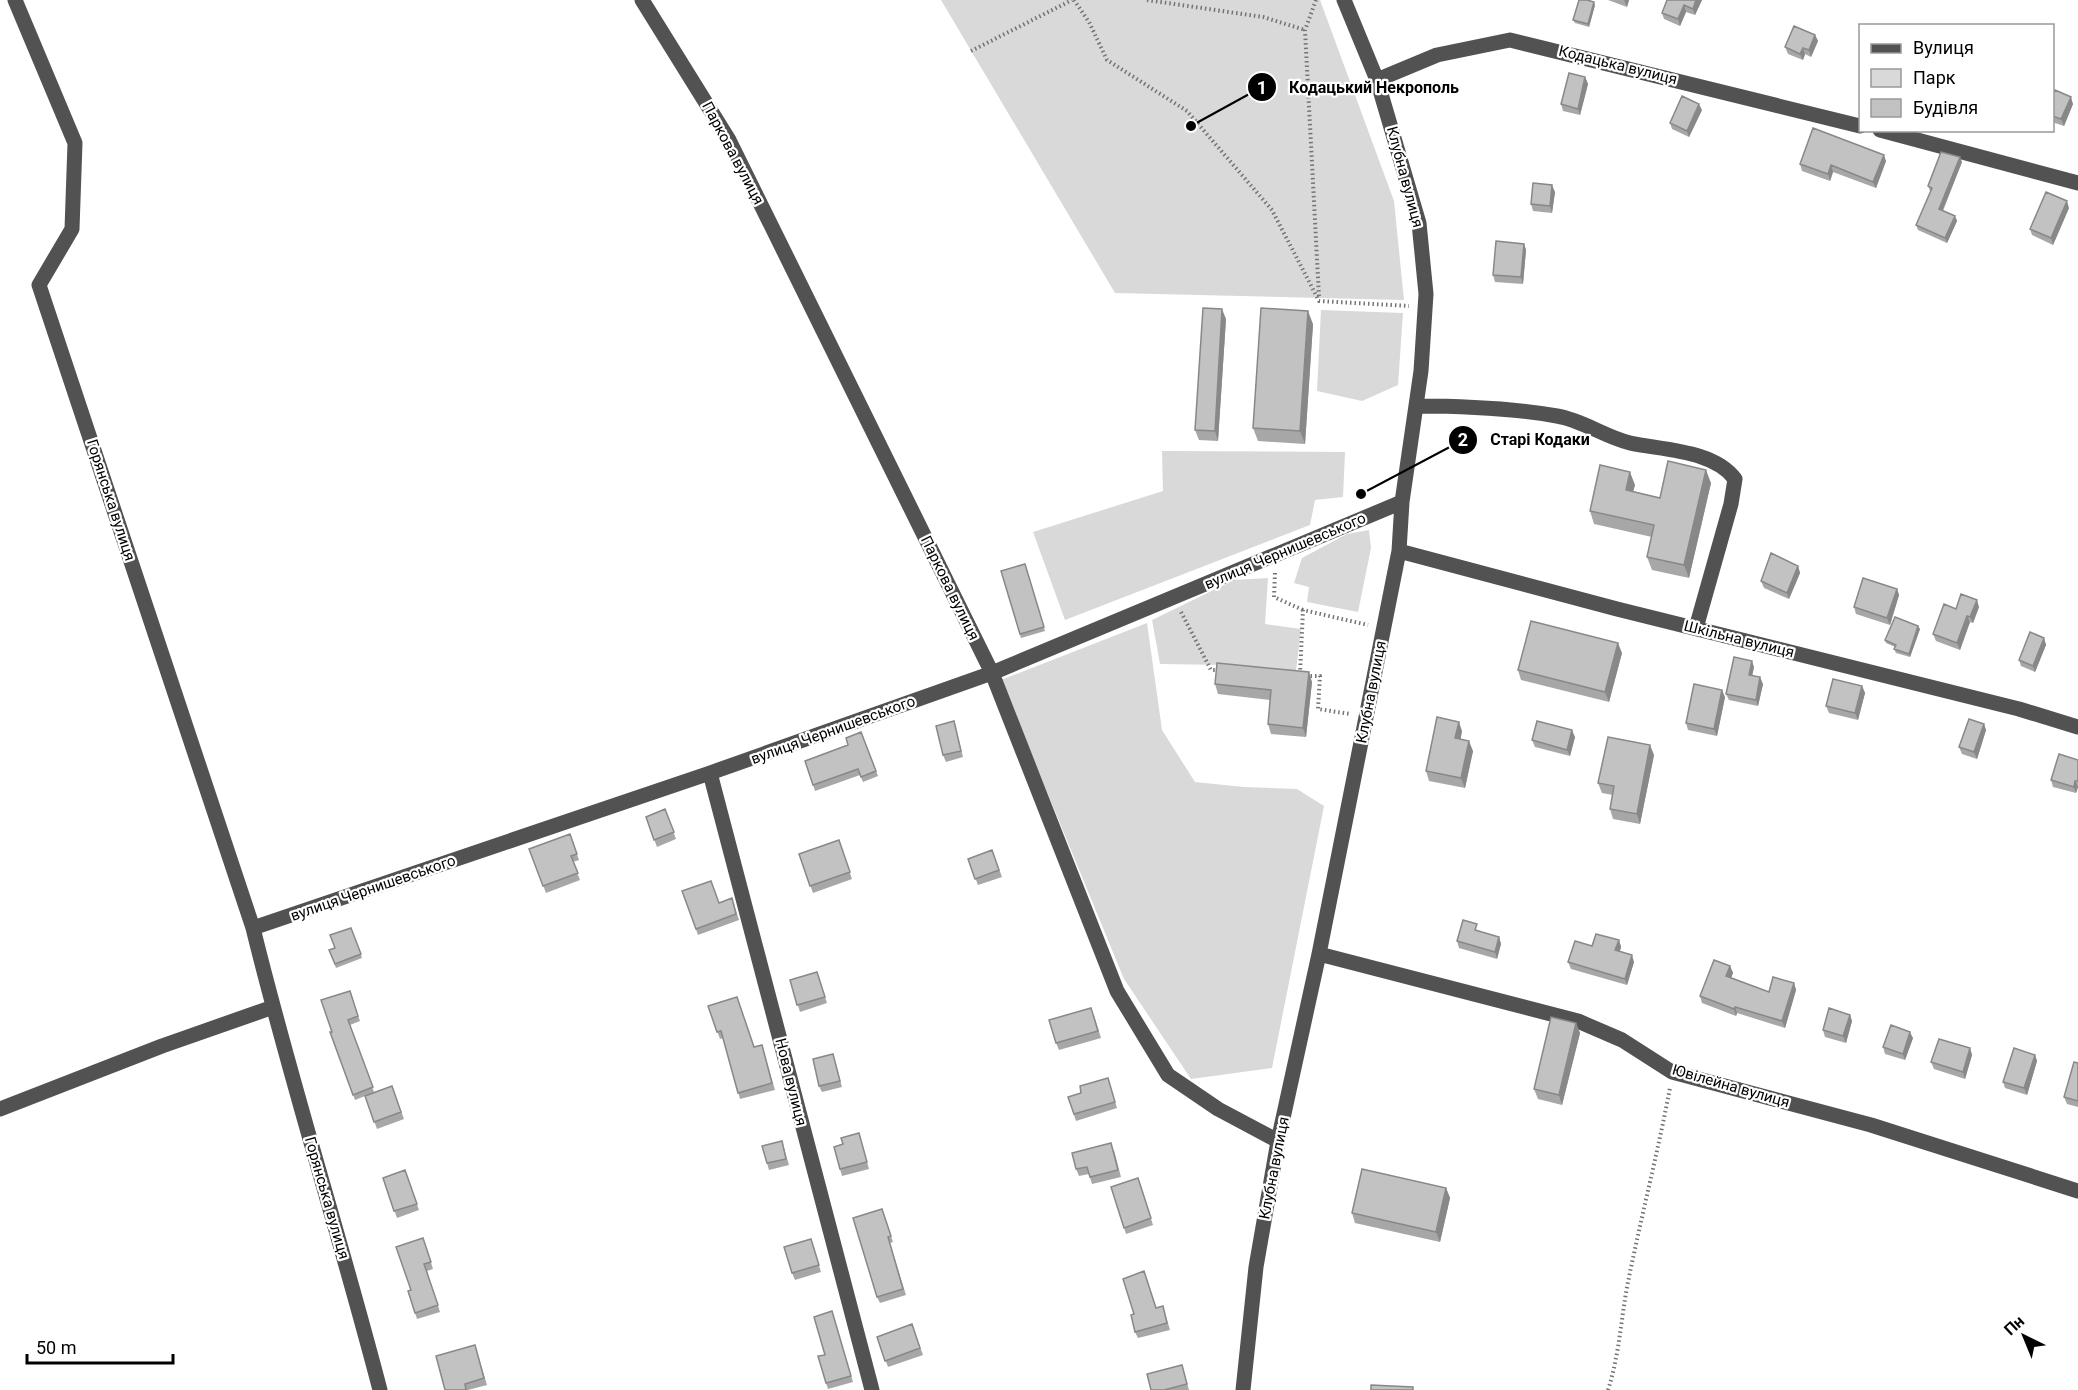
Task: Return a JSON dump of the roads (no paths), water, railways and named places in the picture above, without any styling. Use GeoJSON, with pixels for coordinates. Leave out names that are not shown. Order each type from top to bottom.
{"type":"FeatureCollection","features":[{"type":"Feature","properties":{"kind":"street","name":"Горянська вулиця"},"geometry":{"type":"LineString","coordinates":[[15,0],[75,143],[72,229],[39,285],[254,928],[273,1007],[380,1390]]}},
{"type":"Feature","properties":{"kind":"street","name":"Паркова вулиця"},"geometry":{"type":"LineString","coordinates":[[642,0],[729,140],[992,673],[1117,991],[1168,1075],[1218,1109],[1278,1142]]}},
{"type":"Feature","properties":{"kind":"street","name":"Клубна вулиця"},"geometry":{"type":"LineString","coordinates":[[1243,1390],[1256,1267],[1278,1142],[1319,954],[1399,550],[1402,502],[1416,406],[1426,294],[1419,223],[1377,80],[1344,0]]}},
{"type":"Feature","properties":{"kind":"street","name":"Кодацька вулиця"},"geometry":{"type":"LineString","coordinates":[[1377,80],[1437,55],[1510,40],[1859,126]]}},
{"type":"Feature","properties":{"kind":"street"},"geometry":{"type":"LineString","coordinates":[[1887,132],[2078,183]]}},
{"type":"Feature","properties":{"kind":"street"},"geometry":{"type":"LineString","coordinates":[[1416,406],[1462,406],[1559,416],[1628,442],[1691,453],[1728,469],[1735,479],[1731,504],[1696,628]]}},
{"type":"Feature","properties":{"kind":"street","name":"вулиця Чернишевського"},"geometry":{"type":"LineString","coordinates":[[254,928],[710,773],[992,673],[1402,502]]}},
{"type":"Feature","properties":{"kind":"street","name":"Шкільна вулиця"},"geometry":{"type":"LineString","coordinates":[[1399,550],[2019,709],[2078,727]]}},
{"type":"Feature","properties":{"kind":"street","name":"Нова вулиця"},"geometry":{"type":"LineString","coordinates":[[710,773],[872,1390]]}},
{"type":"Feature","properties":{"kind":"street","name":"Ювілейна вулиця"},"geometry":{"type":"LineString","coordinates":[[1319,954],[1578,1021],[1622,1040],[1672,1072],[1871,1125],[2078,1191]]}},
{"type":"Feature","properties":{"kind":"street"},"geometry":{"type":"LineString","coordinates":[[0,1109],[162,1046],[273,1007]]}},
{"type":"Feature","properties":{"kind":"place","name":"Кодацький Некрополь"},"geometry":{"type":"Point","coordinates":[1191,126]}},
{"type":"Feature","properties":{"kind":"place","name":"Старі Кодаки"},"geometry":{"type":"Point","coordinates":[1361,494]}}]}
